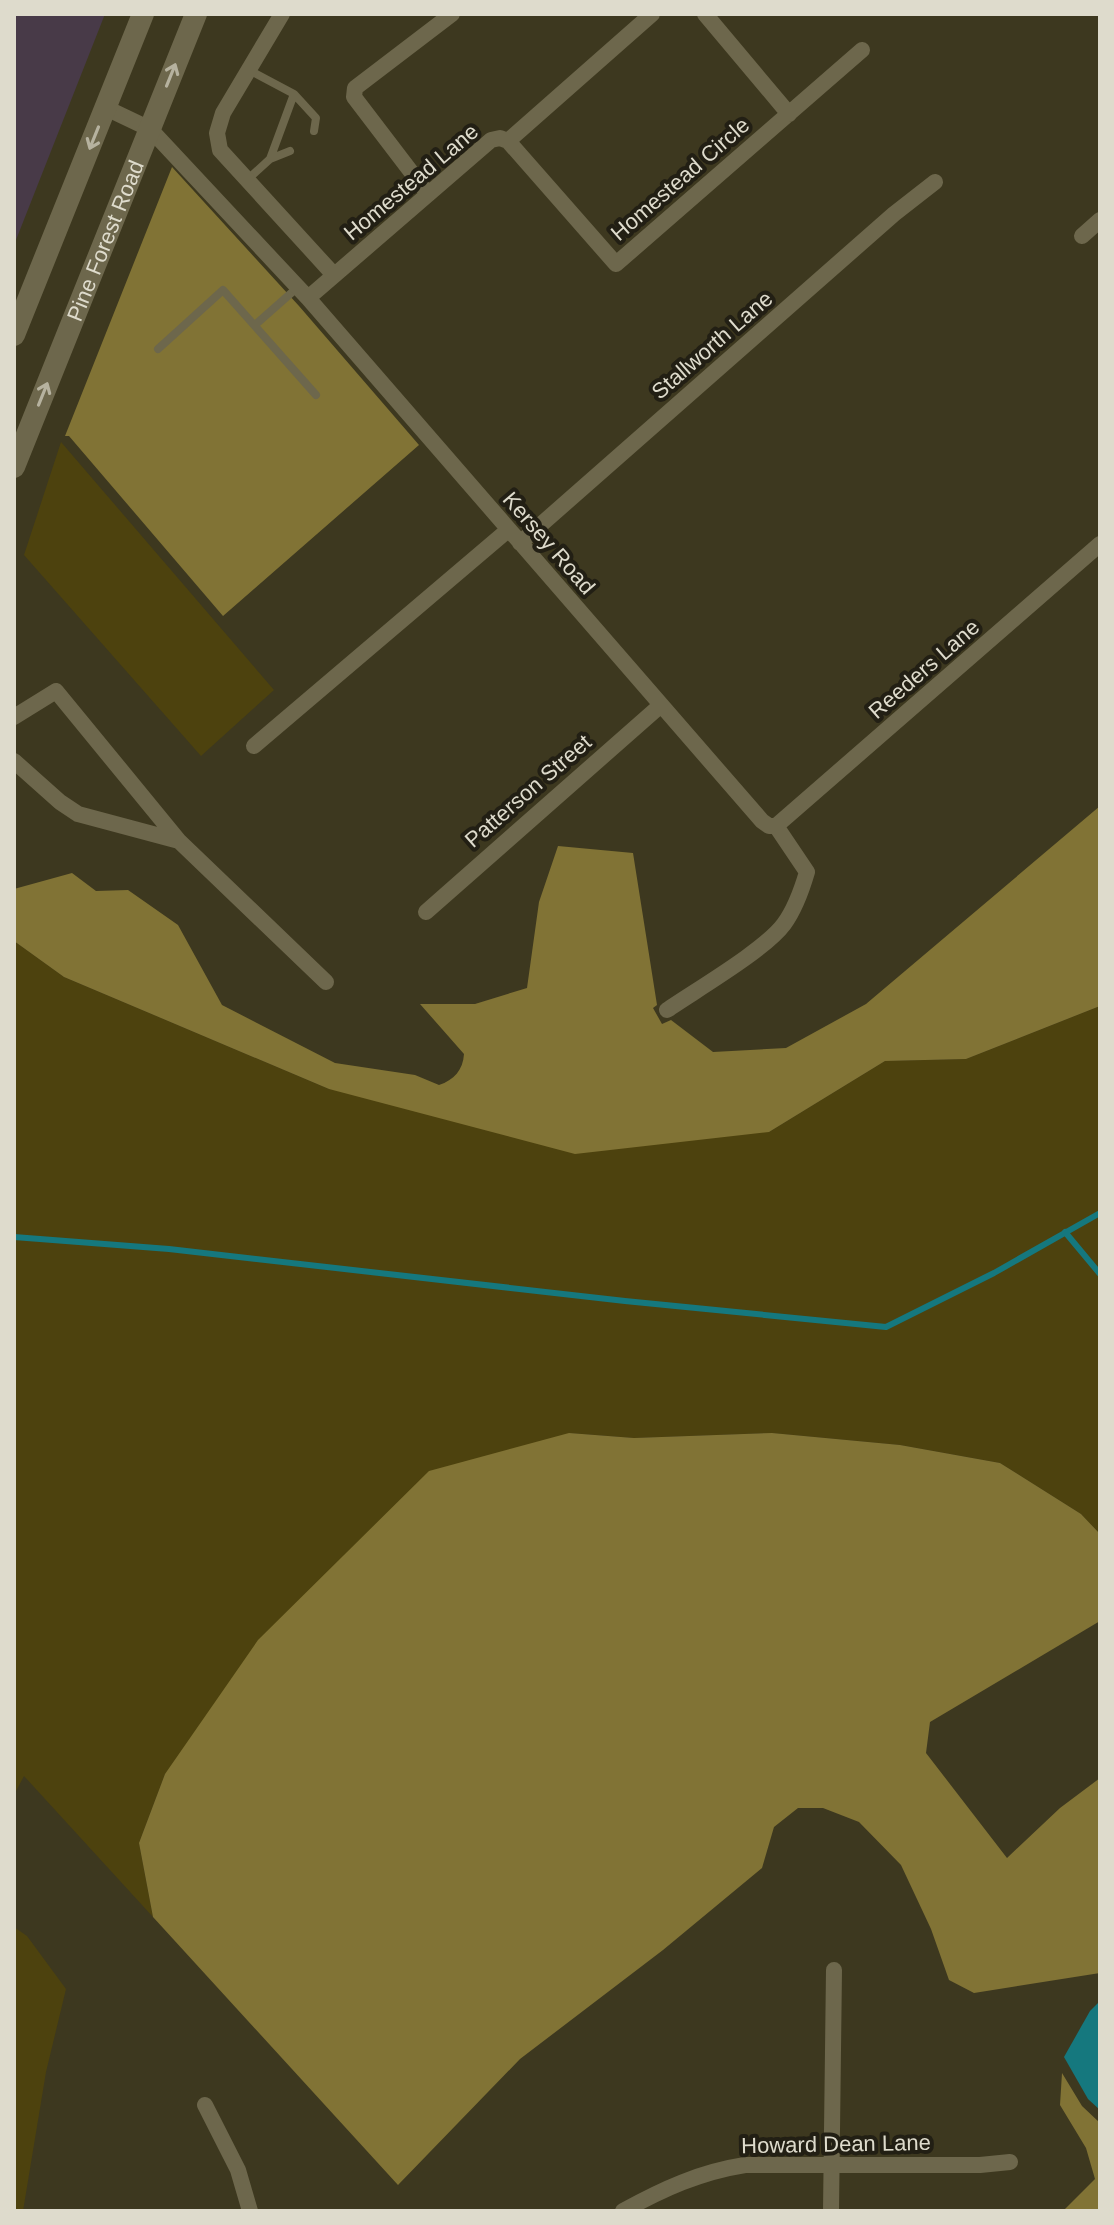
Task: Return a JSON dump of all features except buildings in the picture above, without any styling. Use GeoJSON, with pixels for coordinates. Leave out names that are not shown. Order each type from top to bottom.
{"type":"FeatureCollection","features":[{"type":"Feature","properties":{"kind":"main road"},"geometry":{"type":"LineString","coordinates":[[14,335],[143,14]]}},
{"type":"Feature","properties":{"kind":"main road","name":"Pine Forest Road"},"geometry":{"type":"LineString","coordinates":[[14,467],[196,14]]}},
{"type":"Feature","properties":{"kind":"street"},"geometry":{"type":"LineString","coordinates":[[282,14],[223,113],[217,133],[220,150],[334,275]]}},
{"type":"Feature","properties":{"kind":"street"},"geometry":{"type":"LineString","coordinates":[[428,194],[354,97],[355,88],[452,14]]}},
{"type":"Feature","properties":{"kind":"street","name":"Homestead Lane"},"geometry":{"type":"LineString","coordinates":[[303,293],[334,275],[491,140],[500,138],[508,141],[652,14]]}},
{"type":"Feature","properties":{"kind":"street"},"geometry":{"type":"LineString","coordinates":[[705,14],[789,114]]}},
{"type":"Feature","properties":{"kind":"street","name":"Homestead Circle"},"geometry":{"type":"LineString","coordinates":[[508,141],[616,264],[862,50]]}},
{"type":"Feature","properties":{"kind":"street","name":"Kersey Road"},"geometry":{"type":"LineString","coordinates":[[106,108],[150,129],[303,293],[762,821],[776,826],[807,872],[783,925],[754,951],[667,1010]]}},
{"type":"Feature","properties":{"kind":"street","name":"Stallworth Lane"},"geometry":{"type":"LineString","coordinates":[[254,746],[514,536],[935,182]]}},
{"type":"Feature","properties":{"kind":"street"},"geometry":{"type":"LineString","coordinates":[[1082,236],[1100,220]]}},
{"type":"Feature","properties":{"kind":"street","name":"Reeders Lane"},"geometry":{"type":"LineString","coordinates":[[776,826],[1100,544]]}},
{"type":"Feature","properties":{"kind":"street"},"geometry":{"type":"LineString","coordinates":[[14,717],[56,691],[179,841],[326,982]]}},
{"type":"Feature","properties":{"kind":"street","name":"Patterson Street"},"geometry":{"type":"LineString","coordinates":[[426,912],[661,705]]}},
{"type":"Feature","properties":{"kind":"street"},"geometry":{"type":"LineString","coordinates":[[14,761],[78,814],[179,841]]}},
{"type":"Feature","properties":{"kind":"street"},"geometry":{"type":"LineString","coordinates":[[831,2211],[834,1970]]}},
{"type":"Feature","properties":{"kind":"street"},"geometry":{"type":"LineString","coordinates":[[205,2105],[238,2170],[250,2211]]}},
{"type":"Feature","properties":{"kind":"street","name":"Howard Dean Lane"},"geometry":{"type":"LineString","coordinates":[[623,2211],[680,2182],[723,2168],[775,2163],[980,2165],[1010,2162]]}},
{"type":"Feature","properties":{"kind":"lane"},"geometry":{"type":"LineString","coordinates":[[249,70],[294,94],[316,118],[314,131]]}},
{"type":"Feature","properties":{"kind":"lane"},"geometry":{"type":"LineString","coordinates":[[270,159],[294,94]]}},
{"type":"Feature","properties":{"kind":"lane"},"geometry":{"type":"LineString","coordinates":[[247,180],[270,159],[290,151]]}},
{"type":"Feature","properties":{"kind":"lane"},"geometry":{"type":"LineString","coordinates":[[158,349],[223,290],[316,395]]}},
{"type":"Feature","properties":{"kind":"lane"},"geometry":{"type":"LineString","coordinates":[[255,325],[303,293]]}},
{"type":"Feature","properties":{"kind":"shaded area"},"geometry":{"type":"Polygon","coordinates":[[[14,14],[105,14],[14,245],[14,14]]]}},
{"type":"Feature","properties":{"kind":"shaded area"},"geometry":{"type":"Polygon","coordinates":[[[172,167],[299,306],[419,445],[223,616],[69,436],[65,436],[172,167]]]}},
{"type":"Feature","properties":{"kind":"shaded area"},"geometry":{"type":"Polygon","coordinates":[[[61,442],[274,690],[201,756],[24,555],[61,442]]]}},
{"type":"Feature","properties":{"kind":"shaded area"},"geometry":{"type":"Polygon","coordinates":[[[1100,806],[1100,1006],[966,1059],[885,1061],[769,1132],[575,1154],[329,1089],[64,977],[14,941],[14,889],[72,873],[96,891],[128,890],[178,925],[222,1005],[335,1063],[415,1075],[439,1085],[457,1074],[464,1054],[420,1004],[475,1004],[527,988],[539,902],[558,846],[633,853],[657,1005],[653,1008],[662,1024],[671,1020],[713,1052],[786,1048],[866,1004],[1100,806]]]}},
{"type":"Feature","properties":{"kind":"shaded area"},"geometry":{"type":"Polygon","coordinates":[[[14,941],[64,977],[329,1089],[769,1132],[885,1061],[966,1059],[1100,1006],[1100,1534],[1081,1514],[1000,1463],[900,1445],[772,1433],[634,1438],[569,1433],[165,1774],[139,1843],[153,1917],[24,1776],[14,1795],[14,941]]]}},
{"type":"Feature","properties":{"kind":"shaded area"},"geometry":{"type":"Polygon","coordinates":[[[569,1433],[634,1438],[772,1433],[900,1445],[1000,1463],[1081,1514],[1100,1534],[1100,1621],[930,1722],[926,1753],[1007,1858],[1060,1808],[1100,1778],[1100,1973],[974,1993],[949,1980],[931,1929],[901,1865],[859,1822],[823,1808],[798,1808],[774,1827],[762,1868],[663,1950],[520,2059],[398,2185],[153,1917],[139,1843],[165,1774],[258,1640],[429,1471],[569,1433]]]}},
{"type":"Feature","properties":{"kind":"shaded area"},"geometry":{"type":"Polygon","coordinates":[[[14,1927],[27,1936],[66,1989],[46,2072],[23,2211],[14,2211],[14,1927]]]}},
{"type":"Feature","properties":{"kind":"shaded area"},"geometry":{"type":"Polygon","coordinates":[[[1062,2073],[1082,2106],[1100,2123],[1100,2211],[1063,2211],[1095,2179],[1086,2148],[1060,2105],[1062,2073]]]}},
{"type":"Feature","properties":{"kind":"water"},"geometry":{"type":"Polygon","coordinates":[[[1100,2001],[1100,2110],[1088,2099],[1064,2057],[1090,2011],[1100,2001]]]}},
{"type":"Feature","properties":{"kind":"waterway"},"geometry":{"type":"LineString","coordinates":[[14,1237],[169,1249],[886,1327],[994,1273],[1100,1213]]}},
{"type":"Feature","properties":{"kind":"waterway"},"geometry":{"type":"LineString","coordinates":[[1065,1232],[1100,1274]]}}]}
